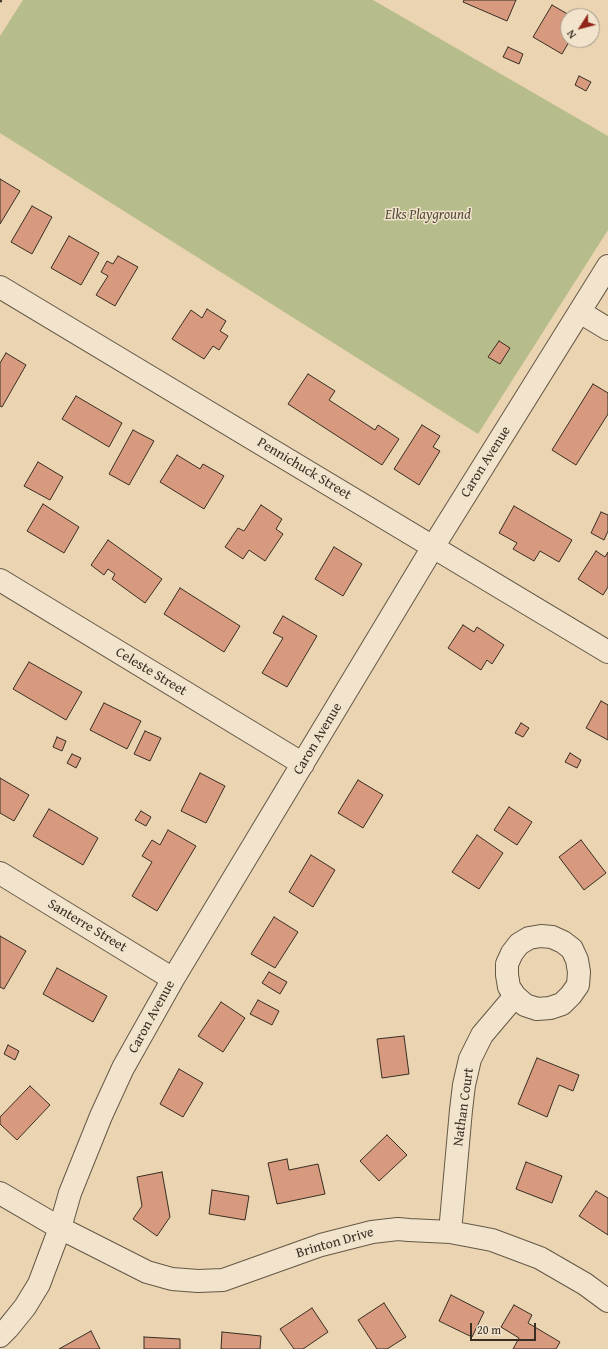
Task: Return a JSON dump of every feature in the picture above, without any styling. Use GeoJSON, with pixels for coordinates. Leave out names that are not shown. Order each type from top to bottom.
{"type":"FeatureCollection","features":[{"type":"Feature","properties":{"kind":"street","name":"Caron Avenue"},"geometry":{"type":"LineString","coordinates":[[60,1228],[70,1194],[101,1116],[123,1068],[173,978],[433,547],[608,266]]}},
{"type":"Feature","properties":{"kind":"street","name":"Pennichuck Street"},"geometry":{"type":"LineString","coordinates":[[0,287],[608,652]]}},
{"type":"Feature","properties":{"kind":"street"},"geometry":{"type":"LineString","coordinates":[[580,312],[608,329]]}},
{"type":"Feature","properties":{"kind":"street","name":"Celeste Street"},"geometry":{"type":"LineString","coordinates":[[0,580],[303,764]]}},
{"type":"Feature","properties":{"kind":"street","name":"Santerre Street"},"geometry":{"type":"LineString","coordinates":[[0,873],[173,978]]}},
{"type":"Feature","properties":{"kind":"street","name":"Nathan Court"},"geometry":{"type":"LineString","coordinates":[[450,1232],[461,1110],[464,1085],[470,1059],[482,1035],[515,996]]}},
{"type":"Feature","properties":{"kind":"street","name":"Brinton Drive"},"geometry":{"type":"LineString","coordinates":[[0,1193],[60,1228],[147,1272],[172,1278],[198,1281],[223,1280],[321,1245],[372,1232],[398,1229],[450,1232],[492,1240],[540,1258],[585,1284],[608,1301]]}},
{"type":"Feature","properties":{"kind":"street"},"geometry":{"type":"LineString","coordinates":[[0,1336],[25,1307],[39,1284],[60,1228]]}},
{"type":"Feature","properties":{"kind":"green space","name":"Elks Playground"},"geometry":{"type":"Polygon","coordinates":[[[23,0],[373,0],[608,136],[608,230],[478,434],[0,133],[0,36],[23,0]]]}},
{"type":"Feature","properties":{"kind":"building"},"geometry":{"type":"Polygon","coordinates":[[[464,0],[516,0],[507,21],[463,2],[464,0]]]}},
{"type":"Feature","properties":{"kind":"building"},"geometry":{"type":"Polygon","coordinates":[[[552,5],[560,10],[560,48],[565,48],[562,54],[533,37],[552,5]]]}},
{"type":"Feature","properties":{"kind":"building"},"geometry":{"type":"Polygon","coordinates":[[[508,47],[523,54],[519,64],[503,57],[508,47]]]}},
{"type":"Feature","properties":{"kind":"building"},"geometry":{"type":"Polygon","coordinates":[[[579,76],[591,82],[586,91],[575,85],[579,76]]]}},
{"type":"Feature","properties":{"kind":"building"},"geometry":{"type":"Polygon","coordinates":[[[0,179],[20,191],[0,224],[0,179]]]}},
{"type":"Feature","properties":{"kind":"building"},"geometry":{"type":"Polygon","coordinates":[[[32,206],[52,217],[32,254],[11,242],[32,206]]]}},
{"type":"Feature","properties":{"kind":"building"},"geometry":{"type":"Polygon","coordinates":[[[69,236],[99,253],[81,285],[51,268],[69,236]]]}},
{"type":"Feature","properties":{"kind":"building"},"geometry":{"type":"Polygon","coordinates":[[[118,256],[138,267],[115,306],[96,295],[108,276],[101,272],[107,261],[113,264],[118,256]]]}},
{"type":"Feature","properties":{"kind":"building"},"geometry":{"type":"Polygon","coordinates":[[[207,309],[226,321],[220,331],[228,336],[219,350],[213,346],[204,359],[172,339],[191,310],[202,318],[207,309]]]}},
{"type":"Feature","properties":{"kind":"building"},"geometry":{"type":"Polygon","coordinates":[[[499,341],[510,348],[500,364],[488,357],[499,341]]]}},
{"type":"Feature","properties":{"kind":"building"},"geometry":{"type":"Polygon","coordinates":[[[6,353],[26,365],[2,407],[0,406],[0,363],[6,353]]]}},
{"type":"Feature","properties":{"kind":"building"},"geometry":{"type":"Polygon","coordinates":[[[308,374],[335,391],[329,400],[375,430],[378,425],[399,439],[382,465],[288,404],[308,374]]]}},
{"type":"Feature","properties":{"kind":"building"},"geometry":{"type":"Polygon","coordinates":[[[593,384],[608,393],[608,414],[576,465],[552,450],[593,384]]]}},
{"type":"Feature","properties":{"kind":"building"},"geometry":{"type":"Polygon","coordinates":[[[76,396],[122,423],[109,447],[62,419],[76,396]]]}},
{"type":"Feature","properties":{"kind":"building"},"geometry":{"type":"Polygon","coordinates":[[[422,425],[440,436],[433,447],[440,451],[419,485],[394,469],[422,425]]]}},
{"type":"Feature","properties":{"kind":"building"},"geometry":{"type":"Polygon","coordinates":[[[133,430],[154,441],[129,485],[109,474],[133,430]]]}},
{"type":"Feature","properties":{"kind":"building"},"geometry":{"type":"Polygon","coordinates":[[[177,455],[200,469],[203,464],[224,476],[204,509],[160,482],[177,455]]]}},
{"type":"Feature","properties":{"kind":"building"},"geometry":{"type":"Polygon","coordinates":[[[38,462],[63,477],[50,500],[24,486],[38,462]]]}},
{"type":"Feature","properties":{"kind":"building"},"geometry":{"type":"Polygon","coordinates":[[[43,504],[79,527],[64,553],[27,531],[43,504]]]}},
{"type":"Feature","properties":{"kind":"building"},"geometry":{"type":"Polygon","coordinates":[[[261,505],[282,519],[276,529],[283,534],[265,561],[249,550],[243,559],[225,547],[238,528],[244,531],[261,505]]]}},
{"type":"Feature","properties":{"kind":"building"},"geometry":{"type":"Polygon","coordinates":[[[514,506],[572,540],[559,562],[540,551],[534,561],[513,549],[517,543],[499,533],[514,506]]]}},
{"type":"Feature","properties":{"kind":"building"},"geometry":{"type":"Polygon","coordinates":[[[601,512],[608,515],[608,531],[604,540],[591,533],[601,512]]]}},
{"type":"Feature","properties":{"kind":"building"},"geometry":{"type":"Polygon","coordinates":[[[108,540],[162,579],[145,603],[112,579],[115,574],[108,569],[104,575],[91,565],[108,540]]]}},
{"type":"Feature","properties":{"kind":"building"},"geometry":{"type":"Polygon","coordinates":[[[334,547],[362,564],[343,596],[315,579],[334,547]]]}},
{"type":"Feature","properties":{"kind":"building"},"geometry":{"type":"Polygon","coordinates":[[[596,551],[605,557],[608,552],[608,587],[603,595],[578,579],[596,551]]]}},
{"type":"Feature","properties":{"kind":"building"},"geometry":{"type":"Polygon","coordinates":[[[180,588],[240,626],[224,652],[164,614],[180,588]]]}},
{"type":"Feature","properties":{"kind":"building"},"geometry":{"type":"Polygon","coordinates":[[[283,616],[317,636],[287,687],[262,673],[283,638],[273,633],[283,616]]]}},
{"type":"Feature","properties":{"kind":"building"},"geometry":{"type":"Polygon","coordinates":[[[463,625],[474,632],[477,627],[504,645],[492,664],[487,660],[481,670],[448,648],[463,625]]]}},
{"type":"Feature","properties":{"kind":"building"},"geometry":{"type":"Polygon","coordinates":[[[29,662],[82,692],[66,720],[13,689],[29,662]]]}},
{"type":"Feature","properties":{"kind":"building"},"geometry":{"type":"Polygon","coordinates":[[[601,701],[608,705],[608,740],[586,728],[601,701]]]}},
{"type":"Feature","properties":{"kind":"building"},"geometry":{"type":"Polygon","coordinates":[[[104,703],[141,721],[127,749],[90,730],[104,703]]]}},
{"type":"Feature","properties":{"kind":"building"},"geometry":{"type":"Polygon","coordinates":[[[521,723],[529,728],[523,737],[515,733],[521,723]]]}},
{"type":"Feature","properties":{"kind":"building"},"geometry":{"type":"Polygon","coordinates":[[[145,731],[161,738],[150,761],[134,754],[145,731]]]}},
{"type":"Feature","properties":{"kind":"building"},"geometry":{"type":"Polygon","coordinates":[[[57,737],[66,741],[62,751],[53,747],[57,737]]]}},
{"type":"Feature","properties":{"kind":"building"},"geometry":{"type":"Polygon","coordinates":[[[570,753],[581,760],[577,768],[565,762],[570,753]]]}},
{"type":"Feature","properties":{"kind":"building"},"geometry":{"type":"Polygon","coordinates":[[[72,754],[81,758],[76,768],[67,763],[72,754]]]}},
{"type":"Feature","properties":{"kind":"building"},"geometry":{"type":"Polygon","coordinates":[[[200,773],[225,786],[206,823],[181,811],[200,773]]]}},
{"type":"Feature","properties":{"kind":"building"},"geometry":{"type":"Polygon","coordinates":[[[0,778],[29,795],[14,821],[0,813],[0,778]]]}},
{"type":"Feature","properties":{"kind":"building"},"geometry":{"type":"Polygon","coordinates":[[[358,780],[383,795],[363,828],[338,813],[358,780]]]}},
{"type":"Feature","properties":{"kind":"building"},"geometry":{"type":"Polygon","coordinates":[[[509,807],[532,822],[517,845],[494,830],[509,807]]]}},
{"type":"Feature","properties":{"kind":"building"},"geometry":{"type":"Polygon","coordinates":[[[49,809],[98,838],[83,865],[33,836],[49,809]]]}},
{"type":"Feature","properties":{"kind":"building"},"geometry":{"type":"Polygon","coordinates":[[[141,811],[151,817],[146,826],[135,820],[141,811]]]}},
{"type":"Feature","properties":{"kind":"building"},"geometry":{"type":"Polygon","coordinates":[[[168,830],[196,846],[157,911],[132,896],[152,862],[142,856],[152,840],[160,845],[168,830]]]}},
{"type":"Feature","properties":{"kind":"building"},"geometry":{"type":"Polygon","coordinates":[[[477,835],[503,853],[479,889],[452,872],[477,835]]]}},
{"type":"Feature","properties":{"kind":"building"},"geometry":{"type":"Polygon","coordinates":[[[581,840],[606,873],[584,890],[559,857],[581,840]]]}},
{"type":"Feature","properties":{"kind":"building"},"geometry":{"type":"Polygon","coordinates":[[[311,855],[335,870],[313,907],[289,892],[311,855]]]}},
{"type":"Feature","properties":{"kind":"building"},"geometry":{"type":"Polygon","coordinates":[[[274,917],[298,932],[275,968],[251,954],[274,917]]]}},
{"type":"Feature","properties":{"kind":"building"},"geometry":{"type":"Polygon","coordinates":[[[0,936],[26,951],[4,989],[0,987],[0,936]]]}},
{"type":"Feature","properties":{"kind":"building"},"geometry":{"type":"Polygon","coordinates":[[[57,968],[107,996],[93,1022],[43,994],[57,968]]]}},
{"type":"Feature","properties":{"kind":"building"},"geometry":{"type":"Polygon","coordinates":[[[269,972],[287,982],[280,994],[262,983],[269,972]]]}},
{"type":"Feature","properties":{"kind":"building"},"geometry":{"type":"Polygon","coordinates":[[[258,1000],[279,1011],[272,1025],[250,1014],[258,1000]]]}},
{"type":"Feature","properties":{"kind":"building"},"geometry":{"type":"Polygon","coordinates":[[[221,1002],[245,1018],[223,1052],[198,1036],[221,1002]]]}},
{"type":"Feature","properties":{"kind":"building"},"geometry":{"type":"Polygon","coordinates":[[[404,1036],[409,1074],[382,1078],[377,1039],[404,1036]]]}},
{"type":"Feature","properties":{"kind":"building"},"geometry":{"type":"Polygon","coordinates":[[[8,1045],[19,1051],[15,1060],[4,1054],[8,1045]]]}},
{"type":"Feature","properties":{"kind":"building"},"geometry":{"type":"Polygon","coordinates":[[[537,1058],[579,1075],[573,1091],[559,1085],[547,1117],[518,1104],[537,1058]]]}},
{"type":"Feature","properties":{"kind":"building"},"geometry":{"type":"Polygon","coordinates":[[[179,1069],[203,1083],[183,1117],[160,1104],[179,1069]]]}},
{"type":"Feature","properties":{"kind":"building"},"geometry":{"type":"Polygon","coordinates":[[[30,1086],[50,1105],[17,1140],[0,1124],[0,1117],[30,1086]]]}},
{"type":"Feature","properties":{"kind":"building"},"geometry":{"type":"Polygon","coordinates":[[[387,1135],[407,1155],[379,1181],[360,1161],[387,1135]]]}},
{"type":"Feature","properties":{"kind":"building"},"geometry":{"type":"Polygon","coordinates":[[[287,1159],[289,1170],[318,1164],[325,1194],[277,1204],[268,1163],[287,1159]]]}},
{"type":"Feature","properties":{"kind":"building"},"geometry":{"type":"Polygon","coordinates":[[[526,1162],[562,1176],[552,1203],[516,1189],[526,1162]]]}},
{"type":"Feature","properties":{"kind":"building"},"geometry":{"type":"Polygon","coordinates":[[[162,1172],[170,1217],[157,1236],[133,1219],[142,1206],[137,1177],[162,1172]]]}},
{"type":"Feature","properties":{"kind":"building"},"geometry":{"type":"Polygon","coordinates":[[[212,1190],[249,1196],[245,1220],[209,1214],[212,1190]]]}},
{"type":"Feature","properties":{"kind":"building"},"geometry":{"type":"Polygon","coordinates":[[[596,1191],[608,1198],[608,1235],[579,1216],[596,1191]]]}},
{"type":"Feature","properties":{"kind":"building"},"geometry":{"type":"Polygon","coordinates":[[[451,1295],[484,1312],[472,1337],[439,1321],[451,1295]]]}},
{"type":"Feature","properties":{"kind":"building"},"geometry":{"type":"Polygon","coordinates":[[[384,1303],[406,1337],[387,1349],[377,1349],[358,1320],[384,1303]]]}},
{"type":"Feature","properties":{"kind":"building"},"geometry":{"type":"Polygon","coordinates":[[[514,1305],[532,1315],[528,1323],[560,1342],[556,1349],[513,1349],[519,1338],[501,1327],[514,1305]]]}},
{"type":"Feature","properties":{"kind":"building"},"geometry":{"type":"Polygon","coordinates":[[[312,1308],[328,1332],[303,1349],[294,1349],[280,1329],[312,1308]]]}},
{"type":"Feature","properties":{"kind":"building"},"geometry":{"type":"Polygon","coordinates":[[[91,1331],[100,1349],[59,1349],[91,1331]]]}},
{"type":"Feature","properties":{"kind":"building"},"geometry":{"type":"Polygon","coordinates":[[[222,1332],[261,1336],[260,1349],[221,1349],[222,1332]]]}},
{"type":"Feature","properties":{"kind":"building"},"geometry":{"type":"Polygon","coordinates":[[[144,1337],[180,1339],[180,1349],[144,1349],[144,1337]]]}}]}
